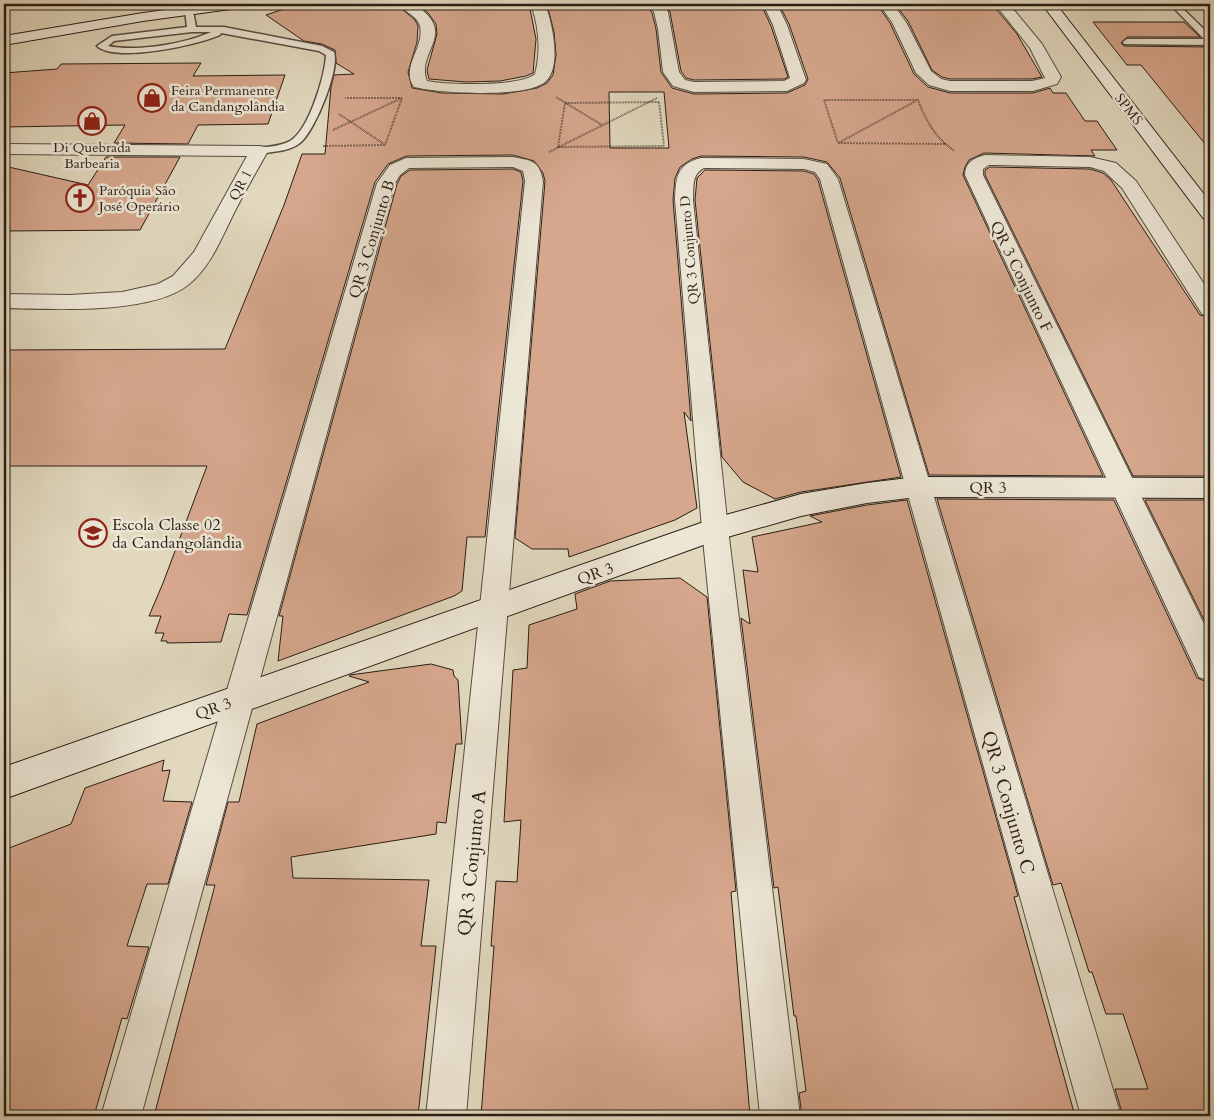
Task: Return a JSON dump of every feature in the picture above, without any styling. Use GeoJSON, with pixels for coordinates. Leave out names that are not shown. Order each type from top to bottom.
{"type":"FeatureCollection","features":[{"type":"Feature","properties":{"kind":"street"},"geometry":{"type":"LineString","coordinates":[[4,41],[189,10],[238,4]]}},
{"type":"Feature","properties":{"kind":"street"},"geometry":{"type":"LineString","coordinates":[[405,4],[424,19],[427,28],[427,40],[417,74],[420,84],[433,87],[519,86],[535,83],[544,73],[548,39],[543,16],[538,4]]}},
{"type":"Feature","properties":{"kind":"street"},"geometry":{"type":"LineString","coordinates":[[656,4],[661,12],[671,72],[675,80],[694,87],[787,86],[798,80],[796,69],[770,4]]}},
{"type":"Feature","properties":{"kind":"street"},"geometry":{"type":"LineString","coordinates":[[886,4],[899,22],[924,73],[935,82],[950,86],[1033,86],[1051,81],[1050,70],[1027,33],[1002,4]]}},
{"type":"Feature","properties":{"kind":"street","name":"SPMS"},"geometry":{"type":"LineString","coordinates":[[1049,4],[1210,214]]}},
{"type":"Feature","properties":{"kind":"street","name":"QR 1"},"geometry":{"type":"LineString","coordinates":[[4,149],[258,151],[199,261],[179,282],[160,292],[130,298],[42,302],[4,301]]}},
{"type":"Feature","properties":{"kind":"street"},"geometry":{"type":"LineString","coordinates":[[977,163],[996,160],[1090,162],[1110,167],[1128,185],[1210,309]]}},
{"type":"Feature","properties":{"kind":"street","name":"QR 3 Conjunto B"},"geometry":{"type":"LineString","coordinates":[[240,699],[389,178],[397,167],[412,163],[513,162],[527,165]]}},
{"type":"Feature","properties":{"kind":"street","name":"QR 3 Conjunto D"},"geometry":{"type":"LineString","coordinates":[[716,529],[684,200],[685,174],[688,169],[701,163],[804,164],[821,168],[826,172],[917,487]]}},
{"type":"Feature","properties":{"kind":"street","name":"QR 3 Conjunto F"},"geometry":{"type":"LineString","coordinates":[[977,163],[974,167],[974,175],[1210,667]]}},
{"type":"Feature","properties":{"kind":"street"},"geometry":{"type":"LineString","coordinates":[[495,609],[534,181],[532,169],[527,165]]}},
{"type":"Feature","properties":{"kind":"street","name":"QR 3"},"geometry":{"type":"LineString","coordinates":[[4,783],[716,529],[801,505],[867,493],[917,487],[1210,488]]}},
{"type":"Feature","properties":{"kind":"street","name":"QR 3 Conjunto C"},"geometry":{"type":"LineString","coordinates":[[917,487],[1100,1116]]}},
{"type":"Feature","properties":{"kind":"street"},"geometry":{"type":"LineString","coordinates":[[716,529],[780,1116]]}},
{"type":"Feature","properties":{"kind":"street","name":"QR 3 Conjunto A"},"geometry":{"type":"LineString","coordinates":[[446,1116],[495,609]]}},
{"type":"Feature","properties":{"kind":"street"},"geometry":{"type":"LineString","coordinates":[[121,1116],[240,699]]}},
{"type":"Feature","properties":{"kind":"lane"},"geometry":{"type":"LineString","coordinates":[[1174,4],[1210,41]]}},
{"type":"Feature","properties":{"kind":"lane"},"geometry":{"type":"LineString","coordinates":[[189,10],[192,29]]}},
{"type":"Feature","properties":{"kind":"lane"},"geometry":{"type":"LineString","coordinates":[[224,30],[205,39],[187,43],[133,49],[105,49],[101,46],[112,39],[192,29],[224,30],[322,49],[331,54],[332,61],[323,98],[299,138],[281,148],[258,151]]}},
{"type":"Feature","properties":{"kind":"lane"},"geometry":{"type":"LineString","coordinates":[[1127,42],[1210,41]]}},
{"type":"Feature","properties":{"kind":"path"},"geometry":{"type":"LineString","coordinates":[[535,83],[602,125]]}},
{"type":"Feature","properties":{"kind":"path"},"geometry":{"type":"LineString","coordinates":[[304,146],[320,136],[402,98],[420,84]]}},
{"type":"Feature","properties":{"kind":"path"},"geometry":{"type":"LineString","coordinates":[[527,165],[558,147],[650,102],[682,84]]}},
{"type":"Feature","properties":{"kind":"path"},"geometry":{"type":"LineString","coordinates":[[323,98],[402,98]]}},
{"type":"Feature","properties":{"kind":"path"},"geometry":{"type":"LineString","coordinates":[[323,98],[332,109],[386,145]]}},
{"type":"Feature","properties":{"kind":"path"},"geometry":{"type":"LineString","coordinates":[[386,145],[402,98]]}},
{"type":"Feature","properties":{"kind":"path"},"geometry":{"type":"LineString","coordinates":[[838,143],[824,100],[918,100]]}},
{"type":"Feature","properties":{"kind":"path"},"geometry":{"type":"LineString","coordinates":[[838,143],[918,100]]}},
{"type":"Feature","properties":{"kind":"path"},"geometry":{"type":"LineString","coordinates":[[918,100],[927,122],[945,144],[977,163]]}},
{"type":"Feature","properties":{"kind":"path"},"geometry":{"type":"LineString","coordinates":[[558,147],[664,146],[659,102],[565,103]]}},
{"type":"Feature","properties":{"kind":"path"},"geometry":{"type":"LineString","coordinates":[[558,147],[565,103]]}},
{"type":"Feature","properties":{"kind":"path"},"geometry":{"type":"LineString","coordinates":[[838,143],[945,144]]}},
{"type":"Feature","properties":{"kind":"path"},"geometry":{"type":"LineString","coordinates":[[281,148],[386,145]]}},
{"type":"Feature","properties":{"kind":"building"},"geometry":{"type":"Polygon","coordinates":[[[299,4],[396,4],[415,20],[418,26],[417,42],[408,72],[412,88],[442,93],[503,94],[537,88],[547,83],[553,75],[556,55],[554,32],[547,4],[647,4],[652,13],[656,29],[661,72],[672,88],[694,94],[787,93],[805,85],[808,79],[789,24],[779,4],[877,4],[890,23],[914,74],[928,87],[950,93],[1033,93],[1050,88],[1053,93],[1066,93],[1085,121],[1097,121],[1117,150],[1091,150],[1095,156],[984,153],[969,160],[963,175],[1103,476],[929,475],[840,178],[827,162],[804,157],[701,156],[692,159],[680,167],[675,178],[673,200],[691,421],[684,412],[697,508],[675,520],[569,557],[568,549],[532,549],[515,538],[545,181],[543,173],[534,161],[513,155],[406,156],[388,164],[375,182],[247,615],[229,614],[221,642],[167,643],[167,641],[161,641],[164,633],[155,633],[161,616],[149,616],[207,466],[4,466],[4,350],[225,349],[284,205],[302,154],[325,154],[331,87],[334,75],[354,74],[336,63],[335,50],[322,44],[304,41],[266,15],[299,4]],[[609,92],[610,148],[669,148],[664,92],[609,92]]]}},
{"type":"Feature","properties":{"kind":"building"},"geometry":{"type":"Polygon","coordinates":[[[417,4],[529,4],[536,39],[533,73],[500,81],[466,82],[429,79],[427,70],[437,34],[436,24],[428,13],[417,4]]]}},
{"type":"Feature","properties":{"kind":"building"},"geometry":{"type":"Polygon","coordinates":[[[665,4],[761,4],[771,26],[788,77],[784,79],[694,80],[686,78],[681,71],[670,12],[665,4]]]}},
{"type":"Feature","properties":{"kind":"building"},"geometry":{"type":"Polygon","coordinates":[[[895,4],[992,4],[1017,34],[1042,77],[1032,79],[950,79],[942,77],[932,70],[908,21],[895,4]]]}},
{"type":"Feature","properties":{"kind":"building"},"geometry":{"type":"Polygon","coordinates":[[[1093,22],[1184,22],[1200,37],[1127,37],[1121,43],[1124,46],[1210,47],[1210,150],[1141,65],[1127,65],[1093,22]]]}},
{"type":"Feature","properties":{"kind":"building"},"geometry":{"type":"Polygon","coordinates":[[[201,63],[193,76],[285,75],[268,124],[198,125],[188,144],[114,143],[125,125],[4,127],[4,73],[57,69],[61,64],[201,63]]]}},
{"type":"Feature","properties":{"kind":"building","name":"Paróquia São José Operário"},"geometry":{"type":"Polygon","coordinates":[[[106,157],[180,157],[140,230],[4,231],[4,166],[88,185],[106,157]]]}},
{"type":"Feature","properties":{"kind":"building"},"geometry":{"type":"Polygon","coordinates":[[[990,167],[1090,169],[1103,173],[1111,180],[1200,315],[1204,316],[1210,325],[1210,476],[1133,476],[985,175],[985,170],[990,167]]]}},
{"type":"Feature","properties":{"kind":"building"},"geometry":{"type":"Polygon","coordinates":[[[513,169],[521,172],[523,181],[485,537],[467,537],[462,591],[454,596],[278,661],[283,616],[279,616],[397,184],[401,176],[410,170],[513,169]]]}},
{"type":"Feature","properties":{"kind":"building"},"geometry":{"type":"Polygon","coordinates":[[[705,170],[804,171],[814,174],[818,180],[901,477],[801,492],[775,499],[743,482],[722,457],[695,200],[697,178],[705,170]]]}},
{"type":"Feature","properties":{"kind":"building"},"geometry":{"type":"Polygon","coordinates":[[[937,499],[1114,500],[1197,678],[1210,683],[1210,1116],[1123,1116],[1115,1089],[1148,1089],[1123,1014],[1106,1014],[1092,972],[1089,972],[1061,883],[1053,885],[937,499]]]}},
{"type":"Feature","properties":{"kind":"building"},"geometry":{"type":"Polygon","coordinates":[[[907,500],[1018,896],[1014,897],[1075,1116],[802,1116],[799,1093],[806,1091],[796,1016],[794,1016],[778,887],[774,888],[741,618],[750,624],[743,570],[758,572],[752,537],[822,522],[810,516],[867,505],[907,500]]]}},
{"type":"Feature","properties":{"kind":"building"},"geometry":{"type":"Polygon","coordinates":[[[1145,500],[1210,500],[1210,632],[1145,500]]]}},
{"type":"Feature","properties":{"kind":"building"},"geometry":{"type":"Polygon","coordinates":[[[680,578],[707,597],[736,891],[731,892],[750,1116],[481,1116],[494,946],[491,946],[496,881],[517,882],[521,820],[504,822],[513,670],[527,668],[529,625],[577,609],[575,594],[610,581],[680,578]]]}},
{"type":"Feature","properties":{"kind":"building"},"geometry":{"type":"Polygon","coordinates":[[[431,664],[453,670],[454,676],[458,680],[462,744],[456,744],[446,823],[437,822],[436,834],[291,857],[293,878],[429,880],[421,946],[436,946],[418,1116],[154,1116],[215,885],[206,885],[228,802],[239,802],[257,724],[369,682],[350,675],[431,664]]]}},
{"type":"Feature","properties":{"kind":"building"},"geometry":{"type":"Polygon","coordinates":[[[164,760],[162,771],[170,770],[163,801],[192,802],[168,884],[147,884],[127,946],[149,947],[127,1019],[122,1018],[94,1116],[4,1116],[4,850],[71,824],[85,788],[164,760]]]}},
{"type":"Feature","properties":{"kind":"place","name":"Feira Permanente da Candangolândia"},"geometry":{"type":"Point","coordinates":[152,98]}},
{"type":"Feature","properties":{"kind":"place","name":"Di Quebrada Barbearia"},"geometry":{"type":"Point","coordinates":[92,121]}},
{"type":"Feature","properties":{"kind":"place","name":"Paróquia São José Operário"},"geometry":{"type":"Point","coordinates":[80,198]}},
{"type":"Feature","properties":{"kind":"place","name":"Escola Classe 02 da Candangolândia"},"geometry":{"type":"Point","coordinates":[93,533]}}]}
